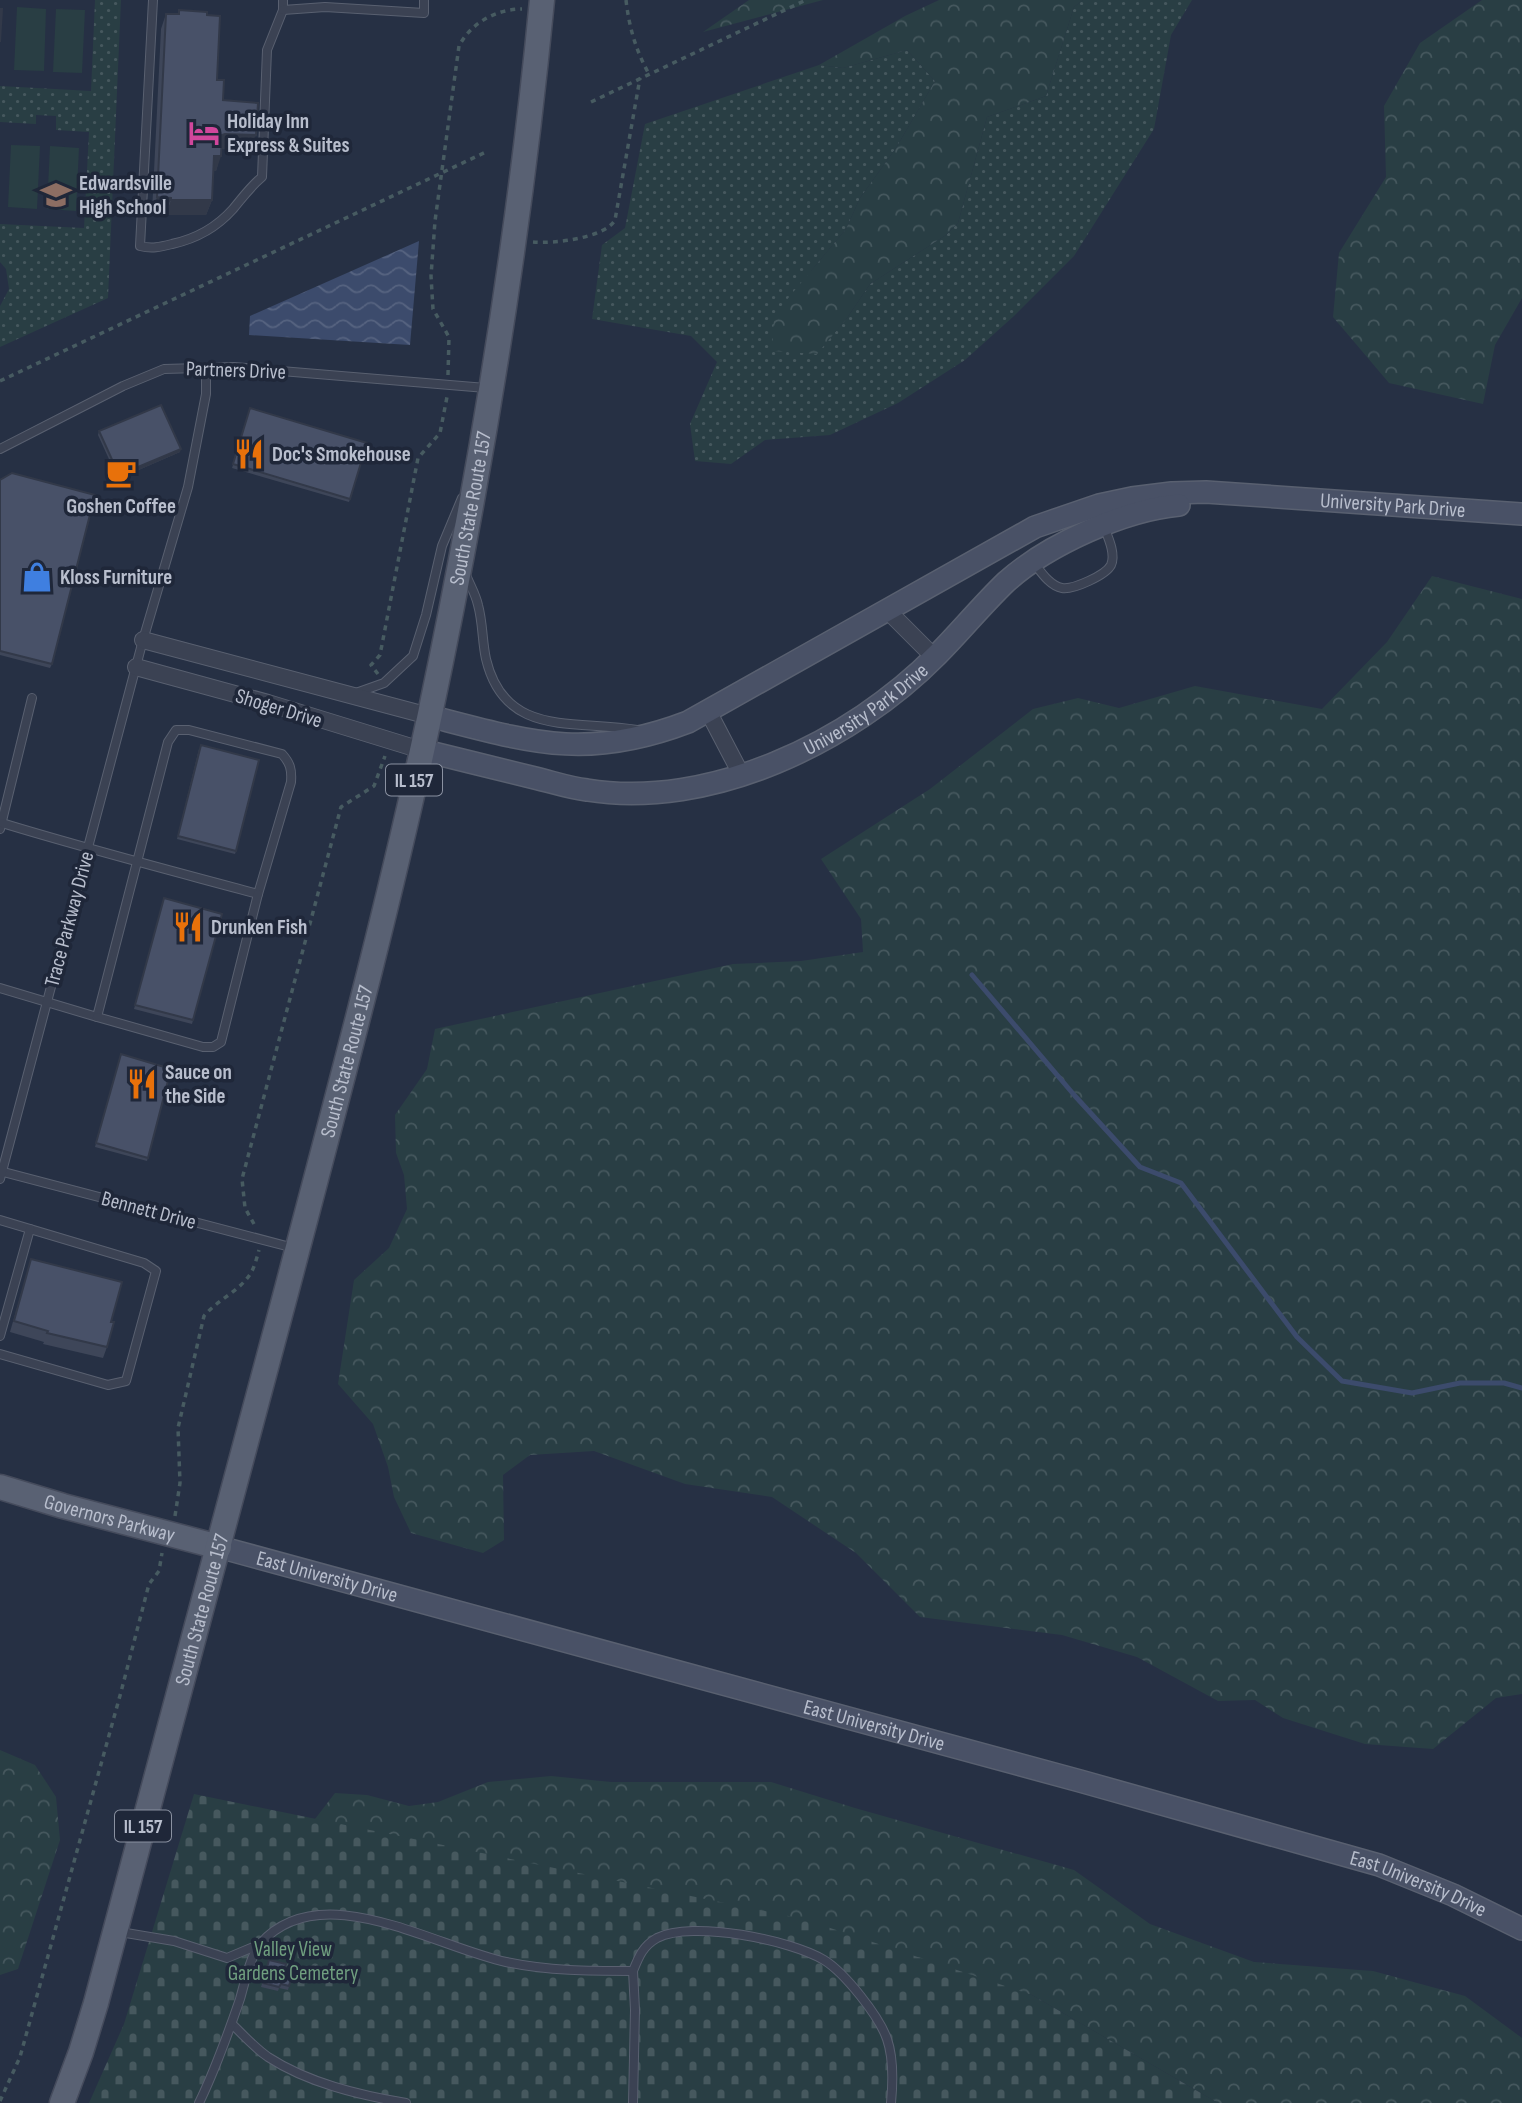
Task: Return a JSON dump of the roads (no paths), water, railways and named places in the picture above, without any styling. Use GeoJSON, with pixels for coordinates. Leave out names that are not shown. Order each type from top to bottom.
{"type":"FeatureCollection","features":[{"type":"Feature","properties":{"kind":"main road","name":"South State Route 157"},"geometry":{"type":"LineString","coordinates":[[61,2103],[81,2052],[219,1547],[358,1021],[429,716],[460,562],[514,240],[542,4]]}},
{"type":"Feature","properties":{"kind":"main road","name":"Governors Parkway"},"geometry":{"type":"LineString","coordinates":[[0,1487],[219,1547]]}},
{"type":"Feature","properties":{"kind":"street","name":"University Park Drive"},"geometry":{"type":"LineString","coordinates":[[429,716],[523,740],[551,744],[614,743],[657,734],[708,711],[1035,527],[1099,505],[1172,493],[1206,492],[1522,514]]}},
{"type":"Feature","properties":{"kind":"street","name":"University Park Drive"},"geometry":{"type":"LineString","coordinates":[[421,750],[587,790],[633,794],[704,786],[742,776],[809,746],[858,718],[900,688],[935,657],[1007,581],[1052,550],[1129,516],[1171,506],[1264,497]]}},
{"type":"Feature","properties":{"kind":"street"},"geometry":{"type":"LineString","coordinates":[[887,610],[935,657]]}},
{"type":"Feature","properties":{"kind":"street","name":"Shoger Drive"},"geometry":{"type":"LineString","coordinates":[[143,640],[429,716]]}},
{"type":"Feature","properties":{"kind":"street","name":"Shoger Drive"},"geometry":{"type":"LineString","coordinates":[[136,667],[268,703],[421,750]]}},
{"type":"Feature","properties":{"kind":"street"},"geometry":{"type":"LineString","coordinates":[[708,711],[742,776]]}},
{"type":"Feature","properties":{"kind":"street","name":"East University Drive"},"geometry":{"type":"LineString","coordinates":[[219,1547],[1379,1865],[1453,1895],[1522,1929]]}},
{"type":"Feature","properties":{"kind":"lane"},"geometry":{"type":"LineString","coordinates":[[153,0],[140,246],[150,249],[184,241],[212,228],[232,210],[248,188],[262,177],[267,50],[283,10],[283,0]]}},
{"type":"Feature","properties":{"kind":"lane"},"geometry":{"type":"LineString","coordinates":[[283,10],[325,7],[424,13],[425,0]]}},
{"type":"Feature","properties":{"kind":"lane","name":"Partners Drive"},"geometry":{"type":"LineString","coordinates":[[0,449],[122,386],[164,369],[234,367],[489,389]]}},
{"type":"Feature","properties":{"kind":"lane","name":"Trace Parkway Drive"},"geometry":{"type":"LineString","coordinates":[[1,1174],[143,640],[188,487],[206,394],[206,368]]}},
{"type":"Feature","properties":{"kind":"lane","name":"Shoger Drive"},"geometry":{"type":"LineString","coordinates":[[346,696],[384,683],[413,656],[426,615],[442,546],[477,460]]}},
{"type":"Feature","properties":{"kind":"lane"},"geometry":{"type":"LineString","coordinates":[[1034,563],[1054,584],[1064,589],[1080,586],[1111,565],[1110,544],[1104,525]]}},
{"type":"Feature","properties":{"kind":"lane"},"geometry":{"type":"LineString","coordinates":[[460,562],[478,602],[487,661],[495,684],[509,704],[537,720],[550,723],[611,726],[657,734]]}},
{"type":"Feature","properties":{"kind":"lane"},"geometry":{"type":"LineString","coordinates":[[32,698],[1,826],[258,894]]}},
{"type":"Feature","properties":{"kind":"lane"},"geometry":{"type":"LineString","coordinates":[[0,988],[47,1003],[203,1047],[213,1047],[221,1042],[258,894],[291,782],[289,762],[282,754],[189,730],[176,730],[168,742],[97,1017]]}},
{"type":"Feature","properties":{"kind":"lane","name":"Bennett Drive"},"geometry":{"type":"LineString","coordinates":[[1,1174],[297,1249]]}},
{"type":"Feature","properties":{"kind":"lane"},"geometry":{"type":"LineString","coordinates":[[0,1220],[144,1263],[156,1271],[126,1381],[108,1385],[0,1354]]}},
{"type":"Feature","properties":{"kind":"lane"},"geometry":{"type":"LineString","coordinates":[[0,1336],[30,1229]]}},
{"type":"Feature","properties":{"kind":"lane"},"geometry":{"type":"LineString","coordinates":[[115,1932],[174,1941],[227,1958],[258,1945],[284,1925],[315,1915],[352,1915],[390,1924],[464,1951],[543,1969],[633,1971]]}},
{"type":"Feature","properties":{"kind":"lane"},"geometry":{"type":"LineString","coordinates":[[633,2103],[633,1971],[642,1949],[659,1937],[687,1931],[737,1934],[781,1943],[824,1961],[858,1992],[887,2038],[892,2067],[891,2103]]}},
{"type":"Feature","properties":{"kind":"lane"},"geometry":{"type":"LineString","coordinates":[[199,2103],[232,2024],[258,1945]]}},
{"type":"Feature","properties":{"kind":"lane"},"geometry":{"type":"LineString","coordinates":[[232,2024],[268,2056],[304,2075],[342,2089],[406,2103]]}},
{"type":"Feature","properties":{"kind":"water"},"geometry":{"type":"Polygon","coordinates":[[[419,241],[410,345],[249,335],[250,316],[419,241]]]}},
{"type":"Feature","properties":{"kind":"waterway"},"geometry":{"type":"LineString","coordinates":[[972,975],[1075,1096],[1140,1167],[1181,1183],[1297,1337],[1342,1381],[1412,1393],[1460,1383],[1504,1383],[1522,1388]]}},
{"type":"Feature","properties":{"kind":"place","name":"Holiday Inn Express & Suites"},"geometry":{"type":"Point","coordinates":[204,133]}},
{"type":"Feature","properties":{"kind":"place","name":"Edwardsville High School"},"geometry":{"type":"Point","coordinates":[56,195]}},
{"type":"Feature","properties":{"kind":"place","name":"Doc's Smokehouse"},"geometry":{"type":"Point","coordinates":[249,454]}},
{"type":"Feature","properties":{"kind":"place","name":"Goshen Coffee"},"geometry":{"type":"Point","coordinates":[121,473]}},
{"type":"Feature","properties":{"kind":"place","name":"Kloss Furniture"},"geometry":{"type":"Point","coordinates":[37,577]}},
{"type":"Feature","properties":{"kind":"place","name":"Drunken Fish"},"geometry":{"type":"Point","coordinates":[188,927]}},
{"type":"Feature","properties":{"kind":"place","name":"Sauce on the Side"},"geometry":{"type":"Point","coordinates":[142,1084]}},
{"type":"Feature","properties":{"kind":"park label","name":"Valley View Gardens Cemetery"},"geometry":{"type":"Point","coordinates":[293,1961]}}]}
